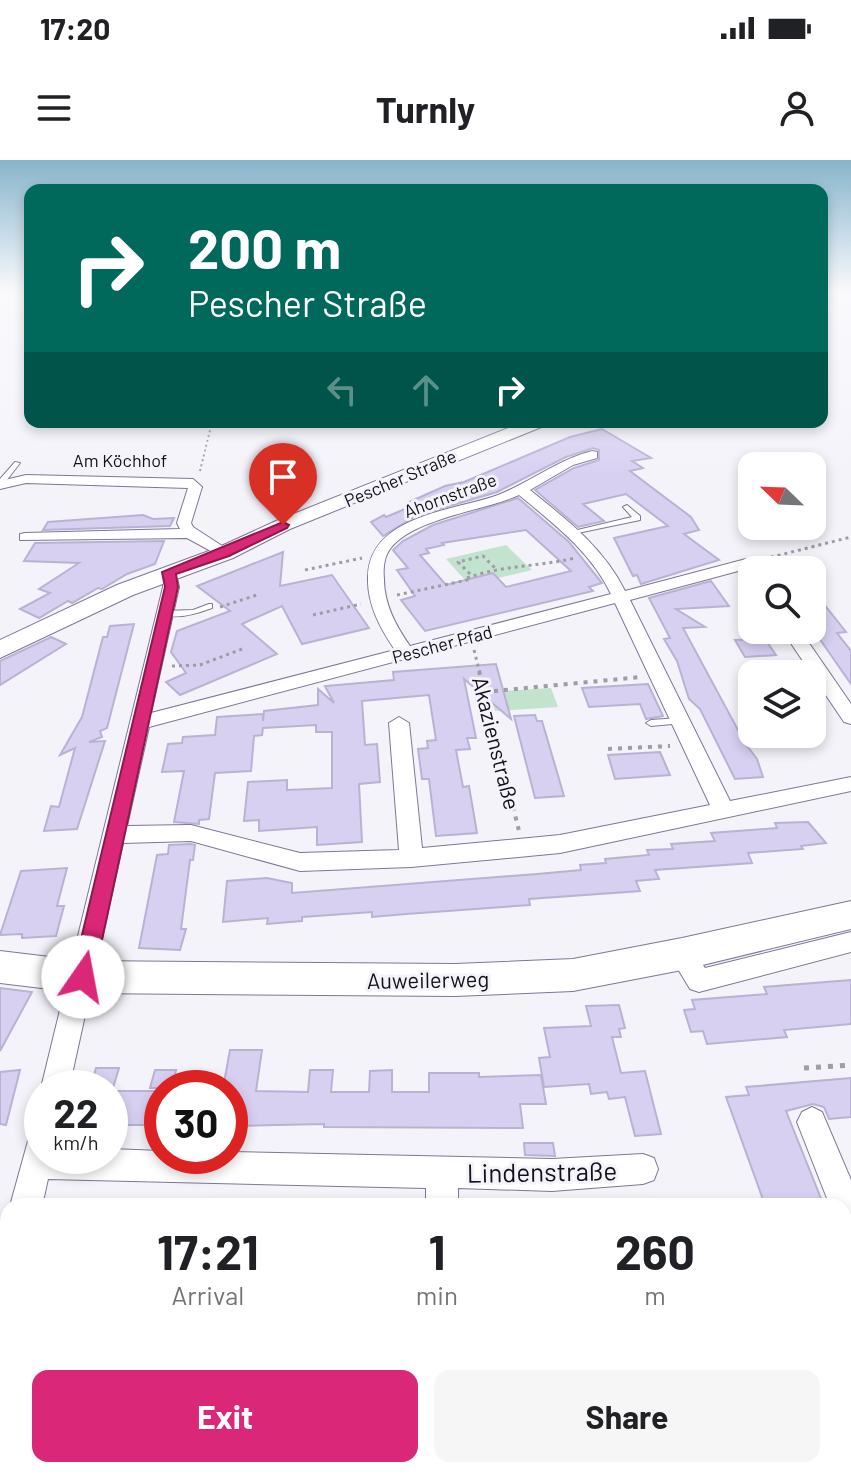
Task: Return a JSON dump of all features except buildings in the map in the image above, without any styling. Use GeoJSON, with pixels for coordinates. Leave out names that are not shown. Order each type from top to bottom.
{"type":"FeatureCollection","features":[{"type":"Feature","properties":{"kind":"street","name":"Pescher Straße"},"geometry":{"type":"LineString","coordinates":[[0,650],[44,626],[169,572],[225,553],[283,525],[523,428]]}},
{"type":"Feature","properties":{"kind":"street","name":"Ahornstraße"},"geometry":{"type":"LineString","coordinates":[[378,556],[395,537],[416,527],[521,490],[564,462],[592,455]]}},
{"type":"Feature","properties":{"kind":"street","name":"Am Köchhof"},"geometry":{"type":"LineString","coordinates":[[3,484],[26,479],[176,480],[194,484],[184,523],[190,533]]}},
{"type":"Feature","properties":{"kind":"street"},"geometry":{"type":"LineString","coordinates":[[521,490],[573,532],[594,554],[622,597],[724,811]]}},
{"type":"Feature","properties":{"kind":"street"},"geometry":{"type":"LineString","coordinates":[[25,537],[190,533],[225,553]]}},
{"type":"Feature","properties":{"kind":"street"},"geometry":{"type":"LineString","coordinates":[[378,556],[375,575],[378,600],[386,625],[406,653]]}},
{"type":"Feature","properties":{"kind":"street","name":"Pescher Pfad"},"geometry":{"type":"LineString","coordinates":[[138,723],[622,597],[738,571]]}},
{"type":"Feature","properties":{"kind":"street"},"geometry":{"type":"LineString","coordinates":[[60,1070],[171,587],[169,572]]}},
{"type":"Feature","properties":{"kind":"street"},"geometry":{"type":"LineString","coordinates":[[801,644],[851,718]]}},
{"type":"Feature","properties":{"kind":"street"},"geometry":{"type":"LineString","coordinates":[[399,723],[411,858]]}},
{"type":"Feature","properties":{"kind":"street"},"geometry":{"type":"LineString","coordinates":[[114,835],[191,833],[300,862],[411,858],[523,850],[851,784]]}},
{"type":"Feature","properties":{"kind":"street","name":"Auweilerweg"},"geometry":{"type":"LineString","coordinates":[[0,967],[83,977],[455,980],[573,975],[682,954],[851,915]]}},
{"type":"Feature","properties":{"kind":"street"},"geometry":{"type":"LineString","coordinates":[[682,954],[699,981],[851,942]]}},
{"type":"Feature","properties":{"kind":"street"},"geometry":{"type":"LineString","coordinates":[[812,1122],[843,1178],[847,1198]]}},
{"type":"Feature","properties":{"kind":"street","name":"Lindenstraße"},"geometry":{"type":"LineString","coordinates":[[128,1156],[552,1175],[643,1169]]}},
{"type":"Feature","properties":{"kind":"street","name":"Lindenstraße"},"geometry":{"type":"LineString","coordinates":[[442,1172],[442,1198]]}},
{"type":"Feature","properties":{"kind":"street"},"geometry":{"type":"LineString","coordinates":[[28,1198],[34,1174]]}},
{"type":"Feature","properties":{"kind":"lane"},"geometry":{"type":"LineString","coordinates":[[3,484],[2,481],[17,463]]}},
{"type":"Feature","properties":{"kind":"lane"},"geometry":{"type":"LineString","coordinates":[[573,532],[637,518],[627,507]]}},
{"type":"Feature","properties":{"kind":"lane"},"geometry":{"type":"LineString","coordinates":[[165,614],[194,612],[209,606]]}},
{"type":"Feature","properties":{"kind":"lane"},"geometry":{"type":"LineString","coordinates":[[651,723],[680,721]]}},
{"type":"Feature","properties":{"kind":"path"},"geometry":{"type":"LineString","coordinates":[[194,484],[199,477],[211,428]]}},
{"type":"Feature","properties":{"kind":"path"},"geometry":{"type":"LineString","coordinates":[[790,556],[851,537]]}},
{"type":"Feature","properties":{"kind":"path"},"geometry":{"type":"LineString","coordinates":[[313,615],[465,580],[495,568],[536,567],[594,554]]}},
{"type":"Feature","properties":{"kind":"path"},"geometry":{"type":"LineString","coordinates":[[305,570],[378,556]]}},
{"type":"Feature","properties":{"kind":"path"},"geometry":{"type":"LineString","coordinates":[[471,577],[458,562],[483,556],[495,568]]}},
{"type":"Feature","properties":{"kind":"path"},"geometry":{"type":"LineString","coordinates":[[209,606],[225,608],[257,595]]}},
{"type":"Feature","properties":{"kind":"path","name":"Akazienstraße"},"geometry":{"type":"LineString","coordinates":[[471,636],[523,850]]}},
{"type":"Feature","properties":{"kind":"path"},"geometry":{"type":"LineString","coordinates":[[152,667],[200,665],[242,649]]}},
{"type":"Feature","properties":{"kind":"path"},"geometry":{"type":"LineString","coordinates":[[484,692],[659,676]]}},
{"type":"Feature","properties":{"kind":"path"},"geometry":{"type":"LineString","coordinates":[[608,749],[692,745]]}},
{"type":"Feature","properties":{"kind":"path"},"geometry":{"type":"LineString","coordinates":[[804,1068],[851,1065]]}},
{"type":"Feature","properties":{"kind":"green space"},"geometry":{"type":"Polygon","coordinates":[[[506,545],[532,570],[498,578],[493,573],[465,580],[446,559],[506,545]]]}},
{"type":"Feature","properties":{"kind":"green space"},"geometry":{"type":"Polygon","coordinates":[[[551,688],[558,707],[495,711],[490,692],[551,688]]]}},
{"type":"Feature","properties":{"kind":"route"},"geometry":{"type":"LineString","coordinates":[[83,977],[171,587],[169,572],[225,553],[283,525]]}}]}
